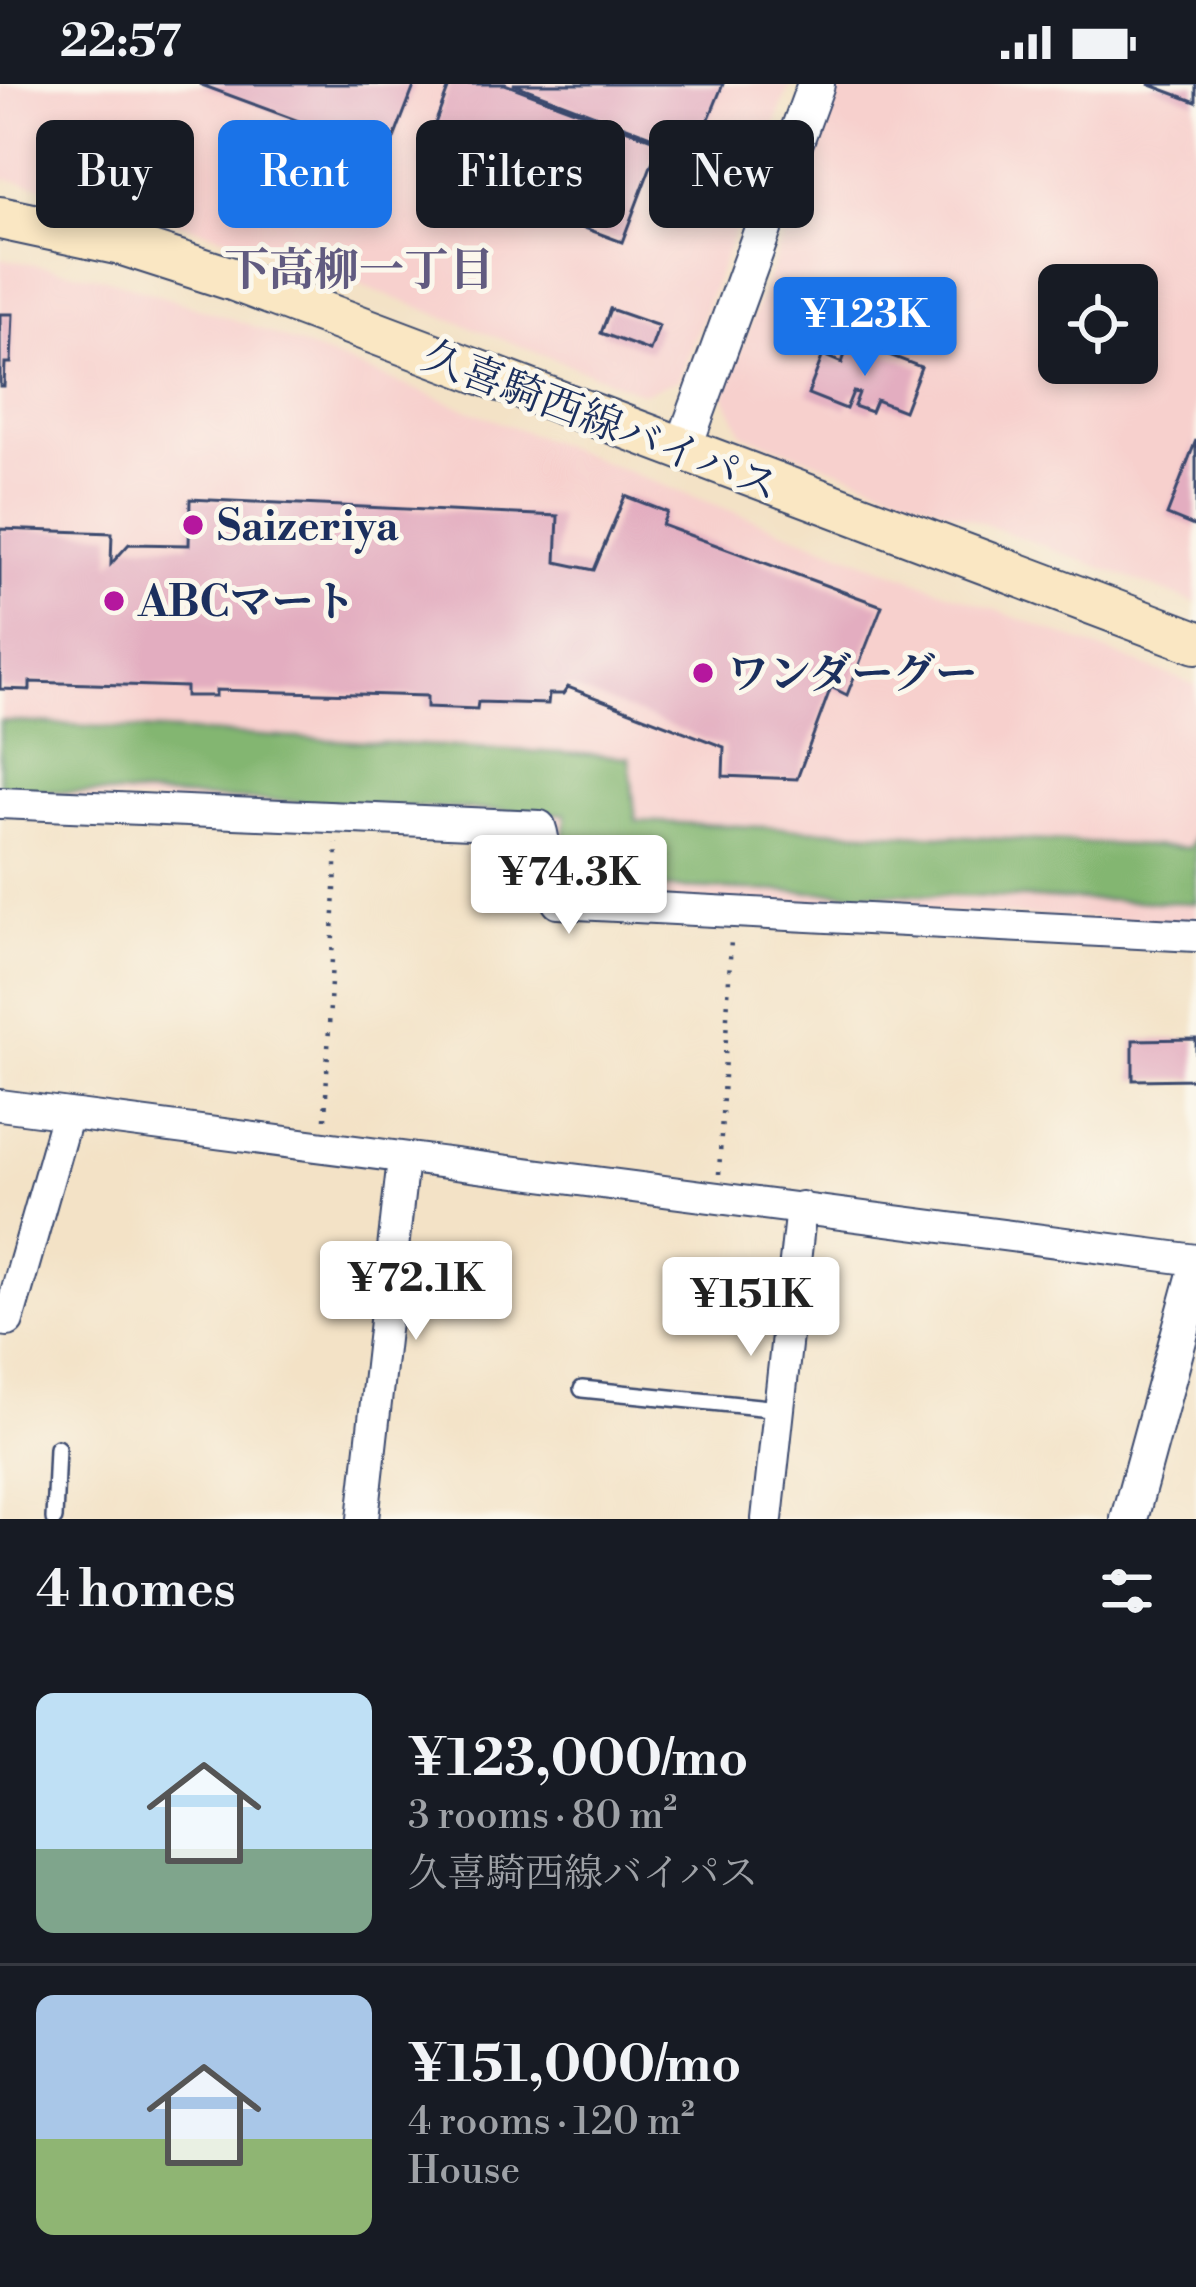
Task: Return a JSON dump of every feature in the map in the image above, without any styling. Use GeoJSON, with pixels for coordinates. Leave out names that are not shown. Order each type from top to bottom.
{"type":"FeatureCollection","features":[{"type":"Feature","properties":{"kind":"main road","name":"久喜騎西線バイパス"},"geometry":{"type":"LineString","coordinates":[[0,218],[127,245],[235,280],[1196,642]]}},
{"type":"Feature","properties":{"kind":"street"},"geometry":{"type":"LineString","coordinates":[[682,452],[816,84]]}},
{"type":"Feature","properties":{"kind":"street"},"geometry":{"type":"LineString","coordinates":[[0,803],[539,826],[545,841],[546,886],[558,904],[1196,936]]}},
{"type":"Feature","properties":{"kind":"street"},"geometry":{"type":"LineString","coordinates":[[0,1105],[1196,1260]]}},
{"type":"Feature","properties":{"kind":"street"},"geometry":{"type":"LineString","coordinates":[[0,1320],[8,1321],[67,1114]]}},
{"type":"Feature","properties":{"kind":"street"},"geometry":{"type":"LineString","coordinates":[[363,1519],[403,1160]]}},
{"type":"Feature","properties":{"kind":"street"},"geometry":{"type":"LineString","coordinates":[[767,1519],[801,1207]]}},
{"type":"Feature","properties":{"kind":"street"},"geometry":{"type":"LineString","coordinates":[[1129,1519],[1196,1274]]}},
{"type":"Feature","properties":{"kind":"lane"},"geometry":{"type":"LineString","coordinates":[[581,1389],[779,1408]]}},
{"type":"Feature","properties":{"kind":"lane"},"geometry":{"type":"LineString","coordinates":[[53,1519],[57,1448]]}},
{"type":"Feature","properties":{"kind":"path"},"geometry":{"type":"LineString","coordinates":[[323,1149],[338,817]]}},
{"type":"Feature","properties":{"kind":"path"},"geometry":{"type":"LineString","coordinates":[[718,1197],[732,912]]}},
{"type":"Feature","properties":{"kind":"shaded area"},"geometry":{"type":"Polygon","coordinates":[[[0,84],[790,84],[776,120],[649,120],[649,228],[736,228],[679,380],[642,393],[288,257],[194,227],[194,120],[36,120],[36,185],[0,178],[0,84]]]}},
{"type":"Feature","properties":{"kind":"shaded area"},"geometry":{"type":"Polygon","coordinates":[[[840,84],[1196,84],[1196,603],[743,434],[724,395],[786,228],[814,228],[814,154],[840,84]]]}},
{"type":"Feature","properties":{"kind":"shaded area"},"geometry":{"type":"Polygon","coordinates":[[[0,258],[109,279],[247,324],[1196,685],[1196,924],[567,895],[556,885],[556,821],[0,795],[0,258]]]}},
{"type":"Feature","properties":{"kind":"green space"},"geometry":{"type":"Polygon","coordinates":[[[0,721],[629,757],[636,821],[1189,848],[1196,832],[1196,903],[571,885],[562,877],[566,814],[0,789],[0,721]]]}},
{"type":"Feature","properties":{"kind":"building"},"geometry":{"type":"Polygon","coordinates":[[[199,84],[415,84],[392,144],[392,120],[296,120],[199,84]]]}},
{"type":"Feature","properties":{"kind":"building"},"geometry":{"type":"Polygon","coordinates":[[[450,84],[505,84],[601,120],[436,120],[450,84]]]}},
{"type":"Feature","properties":{"kind":"building"},"geometry":{"type":"Polygon","coordinates":[[[513,84],[723,84],[708,120],[649,120],[649,136],[625,126],[625,120],[608,120],[513,84]]]}},
{"type":"Feature","properties":{"kind":"building"},"geometry":{"type":"Polygon","coordinates":[[[1148,84],[1196,84],[1196,102],[1148,84]]]}},
{"type":"Feature","properties":{"kind":"building"},"geometry":{"type":"Polygon","coordinates":[[[625,129],[649,138],[649,171],[622,242],[585,228],[625,228],[625,129]]]}},
{"type":"Feature","properties":{"kind":"building"},"geometry":{"type":"Polygon","coordinates":[[[610,309],[659,326],[650,351],[601,333],[610,309]]]}},
{"type":"Feature","properties":{"kind":"building"},"geometry":{"type":"Polygon","coordinates":[[[0,314],[13,314],[11,363],[5,363],[4,386],[0,386],[0,314]]]}},
{"type":"Feature","properties":{"kind":"building"},"geometry":{"type":"Polygon","coordinates":[[[850,340],[921,367],[904,411],[876,400],[871,412],[854,406],[859,393],[853,392],[846,409],[808,394],[823,355],[842,363],[850,340]]]}},
{"type":"Feature","properties":{"kind":"building"},"geometry":{"type":"Polygon","coordinates":[[[1196,440],[1196,527],[1167,515],[1196,440]]]}},
{"type":"Feature","properties":{"kind":"building"},"geometry":{"type":"Polygon","coordinates":[[[625,496],[667,512],[662,525],[882,606],[847,695],[831,687],[797,779],[723,776],[724,747],[568,687],[563,694],[549,694],[548,704],[478,702],[477,709],[427,707],[427,696],[216,690],[216,696],[186,696],[186,687],[30,682],[30,690],[0,689],[0,529],[112,533],[111,564],[129,544],[189,545],[190,499],[558,516],[556,562],[594,570],[625,496]]]}},
{"type":"Feature","properties":{"kind":"building"},"geometry":{"type":"Polygon","coordinates":[[[1196,1039],[1196,1079],[1133,1080],[1133,1040],[1196,1039]]]}},
{"type":"Feature","properties":{"kind":"place","name":"Saizeriya"},"geometry":{"type":"Point","coordinates":[193,525]}},
{"type":"Feature","properties":{"kind":"place","name":"ABCマート"},"geometry":{"type":"Point","coordinates":[114,601]}},
{"type":"Feature","properties":{"kind":"place","name":"ワンダーグー"},"geometry":{"type":"Point","coordinates":[703,673]}},
{"type":"Feature","properties":{"kind":"district","name":"下高柳一丁目"},"geometry":{"type":"Point","coordinates":[359,269]}}]}
